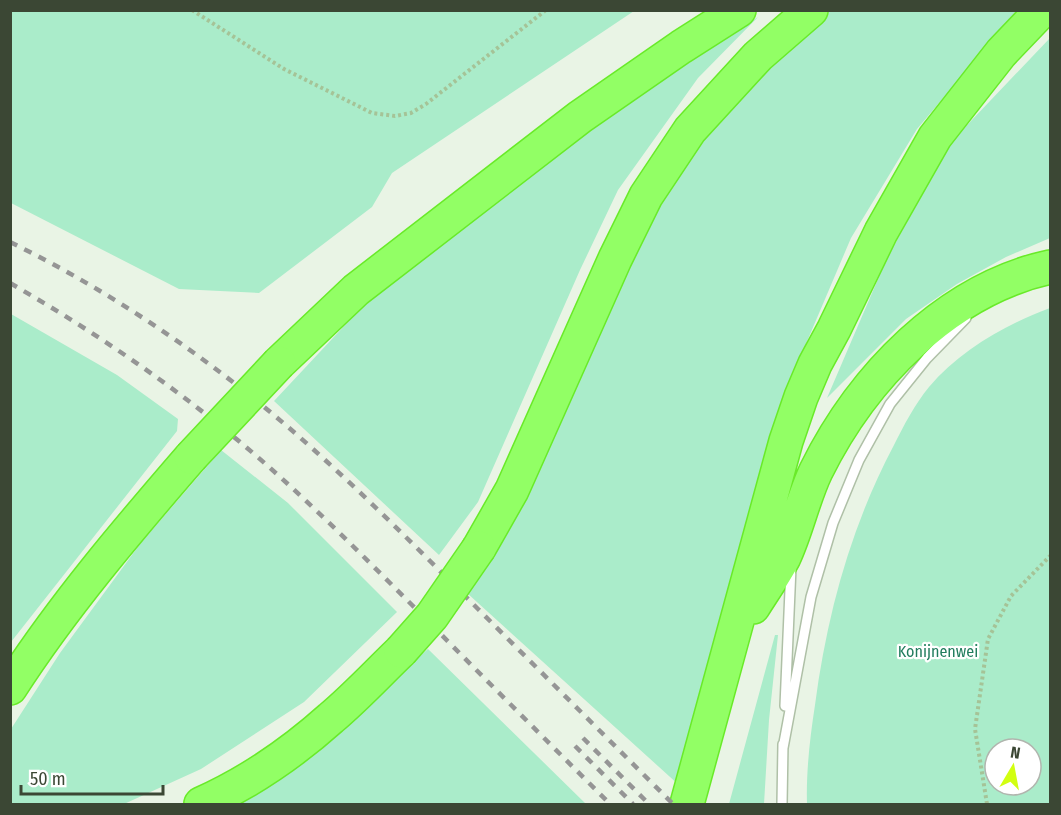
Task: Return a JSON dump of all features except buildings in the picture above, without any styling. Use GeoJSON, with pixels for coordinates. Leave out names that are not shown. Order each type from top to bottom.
{"type":"FeatureCollection","features":[{"type":"Feature","properties":{"kind":"highway"},"geometry":{"type":"LineString","coordinates":[[11,683],[83,586],[191,457],[279,363],[356,290],[580,117],[739,10]]}},
{"type":"Feature","properties":{"kind":"highway"},"geometry":{"type":"LineString","coordinates":[[201,804],[224,794],[285,755],[331,718],[401,651],[432,616],[479,549],[512,490],[646,196],[690,130],[758,56],[811,10]]}},
{"type":"Feature","properties":{"kind":"highway"},"geometry":{"type":"LineString","coordinates":[[704,785],[786,441],[815,364],[881,232],[935,137],[1001,53],[1042,10]]}},
{"type":"Feature","properties":{"kind":"highway"},"geometry":{"type":"LineString","coordinates":[[753,607],[783,558],[815,473],[831,443],[858,403],[885,371],[927,327],[951,311],[992,288],[1038,270],[1042,275]]}},
{"type":"Feature","properties":{"kind":"highway"},"geometry":{"type":"LineString","coordinates":[[687,804],[704,785],[725,726],[795,446],[834,329]]}},
{"type":"Feature","properties":{"kind":"lane"},"geometry":{"type":"LineString","coordinates":[[1042,275],[1050,276]]}},
{"type":"Feature","properties":{"kind":"lane"},"geometry":{"type":"LineString","coordinates":[[783,748],[811,597],[833,523],[859,460],[890,404],[927,358],[968,316],[978,311]]}},
{"type":"Feature","properties":{"kind":"lane"},"geometry":{"type":"LineString","coordinates":[[782,804],[793,535]]}},
{"type":"Feature","properties":{"kind":"path"},"geometry":{"type":"LineString","coordinates":[[192,10],[284,69],[372,113],[395,116],[411,112],[426,104],[546,10]]}},
{"type":"Feature","properties":{"kind":"path"},"geometry":{"type":"LineString","coordinates":[[987,804],[975,729],[988,639],[1011,596],[1050,556]]}},
{"type":"Feature","properties":{"kind":"green space"},"geometry":{"type":"Polygon","coordinates":[[[10,11],[634,11],[392,173],[372,207],[259,293],[179,289],[11,203],[10,11]]]}},
{"type":"Feature","properties":{"kind":"green space"},"geometry":{"type":"Polygon","coordinates":[[[827,11],[1017,11],[917,129],[851,238],[794,372],[680,786],[467,593],[615,281],[674,180],[739,94],[827,11]]]}},
{"type":"Feature","properties":{"kind":"green space"},"geometry":{"type":"Polygon","coordinates":[[[758,17],[698,78],[618,190],[580,270],[478,502],[439,555],[274,401],[376,292],[520,175],[758,17]]]}},
{"type":"Feature","properties":{"kind":"green space"},"geometry":{"type":"Polygon","coordinates":[[[1050,38],[1050,238],[1006,257],[957,284],[906,319],[827,398],[887,258],[951,142],[1050,38]]]}},
{"type":"Feature","properties":{"kind":"green space","name":"Konijnenwei"},"geometry":{"type":"Polygon","coordinates":[[[1050,308],[1050,804],[807,804],[810,742],[826,637],[843,571],[865,507],[902,430],[929,387],[955,361],[985,340],[1017,322],[1050,308]]]}},
{"type":"Feature","properties":{"kind":"green space"},"geometry":{"type":"Polygon","coordinates":[[[11,314],[117,375],[178,419],[177,431],[11,642],[11,314]]]}},
{"type":"Feature","properties":{"kind":"green space"},"geometry":{"type":"Polygon","coordinates":[[[221,450],[288,503],[397,612],[304,702],[201,769],[124,804],[11,804],[11,729],[60,653],[140,544],[221,450]]]}},
{"type":"Feature","properties":{"kind":"green space"},"geometry":{"type":"Polygon","coordinates":[[[775,635],[778,635],[769,720],[764,804],[729,804],[775,635]]]}},
{"type":"Feature","properties":{"kind":"green space"},"geometry":{"type":"Polygon","coordinates":[[[428,649],[586,804],[231,804],[321,742],[428,649]]]}},
{"type":"Feature","properties":{"kind":"railway"},"geometry":{"type":"LineString","coordinates":[[10,242],[84,281],[155,326],[256,400],[288,427],[385,516],[673,804]]}},
{"type":"Feature","properties":{"kind":"railway"},"geometry":{"type":"LineString","coordinates":[[10,283],[89,331],[139,365],[239,441],[364,557],[610,804]]}},
{"type":"Feature","properties":{"kind":"railway"},"geometry":{"type":"LineString","coordinates":[[583,738],[649,804]]}},
{"type":"Feature","properties":{"kind":"railway"},"geometry":{"type":"LineString","coordinates":[[575,746],[633,804]]}}]}
